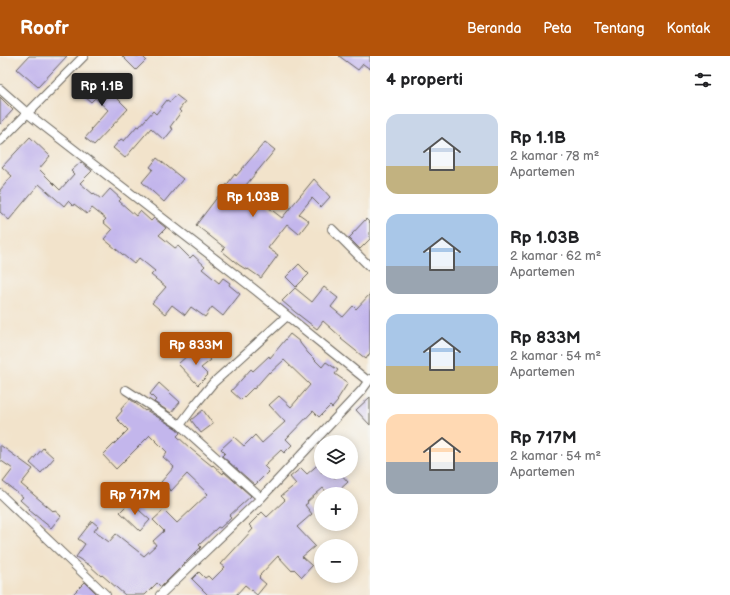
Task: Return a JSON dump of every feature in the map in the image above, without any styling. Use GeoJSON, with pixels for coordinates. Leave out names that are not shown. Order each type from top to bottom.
{"type":"FeatureCollection","features":[{"type":"Feature","properties":{"kind":"street"},"geometry":{"type":"LineString","coordinates":[[0,141],[84,56]]}},
{"type":"Feature","properties":{"kind":"street"},"geometry":{"type":"LineString","coordinates":[[0,89],[27,113],[369,380],[362,390],[261,498],[160,595]]}},
{"type":"Feature","properties":{"kind":"street"},"geometry":{"type":"LineString","coordinates":[[332,229],[370,267]]}},
{"type":"Feature","properties":{"kind":"street"},"geometry":{"type":"LineString","coordinates":[[180,425],[213,383],[287,316]]}},
{"type":"Feature","properties":{"kind":"street"},"geometry":{"type":"LineString","coordinates":[[126,390],[180,425],[261,498]]}},
{"type":"Feature","properties":{"kind":"street"},"geometry":{"type":"LineString","coordinates":[[0,494],[106,595]]}},
{"type":"Feature","properties":{"kind":"building"},"geometry":{"type":"Polygon","coordinates":[[[29,56],[67,56],[38,87],[17,69],[29,56]]]}},
{"type":"Feature","properties":{"kind":"building"},"geometry":{"type":"Polygon","coordinates":[[[122,56],[142,56],[146,60],[136,70],[122,56]]]}},
{"type":"Feature","properties":{"kind":"building"},"geometry":{"type":"Polygon","coordinates":[[[339,56],[370,56],[370,69],[363,64],[358,70],[339,56]]]}},
{"type":"Feature","properties":{"kind":"building"},"geometry":{"type":"Polygon","coordinates":[[[84,76],[105,92],[110,85],[119,92],[115,96],[128,109],[94,145],[85,138],[108,110],[95,98],[91,102],[74,88],[84,76]]]}},
{"type":"Feature","properties":{"kind":"building"},"geometry":{"type":"Polygon","coordinates":[[[176,95],[185,102],[179,110],[181,112],[170,127],[173,129],[164,140],[151,128],[125,158],[113,148],[121,139],[124,141],[153,111],[156,114],[167,100],[170,102],[176,95]]]}},
{"type":"Feature","properties":{"kind":"building"},"geometry":{"type":"Polygon","coordinates":[[[0,97],[13,110],[0,124],[0,97]]]}},
{"type":"Feature","properties":{"kind":"building"},"geometry":{"type":"Polygon","coordinates":[[[30,137],[50,156],[39,169],[60,190],[74,174],[71,171],[81,162],[92,171],[80,183],[93,194],[94,193],[101,199],[110,189],[121,199],[119,201],[136,216],[140,211],[151,221],[154,218],[166,228],[159,235],[175,248],[178,246],[190,258],[193,255],[205,266],[202,269],[219,283],[223,278],[230,283],[229,285],[240,294],[223,316],[212,307],[205,317],[191,307],[185,315],[172,305],[165,314],[152,303],[166,287],[151,275],[155,271],[139,258],[134,264],[104,239],[112,230],[103,222],[106,219],[92,208],[87,214],[74,204],[73,206],[68,201],[64,206],[39,184],[9,220],[0,212],[0,190],[12,176],[2,167],[30,137]]]}},
{"type":"Feature","properties":{"kind":"building"},"geometry":{"type":"Polygon","coordinates":[[[265,142],[275,150],[246,185],[261,197],[259,200],[282,218],[314,179],[330,197],[321,207],[312,198],[299,214],[309,221],[299,234],[287,224],[268,248],[278,255],[261,278],[239,265],[222,251],[225,248],[196,225],[235,174],[236,176],[265,142]]]}},
{"type":"Feature","properties":{"kind":"building"},"geometry":{"type":"Polygon","coordinates":[[[157,158],[183,179],[164,202],[142,182],[153,169],[150,167],[157,158]]]}},
{"type":"Feature","properties":{"kind":"building"},"geometry":{"type":"Polygon","coordinates":[[[366,219],[370,223],[370,239],[360,249],[349,238],[366,219]]]}},
{"type":"Feature","properties":{"kind":"building"},"geometry":{"type":"Polygon","coordinates":[[[299,264],[309,274],[296,287],[286,277],[299,264]]]}},
{"type":"Feature","properties":{"kind":"building"},"geometry":{"type":"Polygon","coordinates":[[[324,287],[338,298],[331,307],[343,317],[353,306],[356,309],[370,294],[370,353],[366,359],[341,339],[342,338],[323,321],[317,329],[282,301],[295,288],[312,302],[324,287]]]}},
{"type":"Feature","properties":{"kind":"building"},"geometry":{"type":"Polygon","coordinates":[[[290,334],[300,342],[308,353],[322,367],[326,362],[338,370],[335,374],[348,383],[337,400],[338,401],[332,408],[330,406],[319,417],[313,411],[286,439],[292,445],[284,453],[281,450],[264,466],[269,471],[255,485],[222,456],[225,453],[221,449],[234,437],[244,446],[255,435],[262,443],[285,422],[269,405],[279,396],[291,407],[310,385],[284,360],[270,373],[269,372],[254,389],[253,388],[241,400],[231,391],[251,369],[253,371],[269,356],[270,358],[290,334]]]}},
{"type":"Feature","properties":{"kind":"building"},"geometry":{"type":"Polygon","coordinates":[[[201,349],[211,360],[201,368],[208,375],[198,385],[178,364],[188,355],[191,358],[201,349]]]}},
{"type":"Feature","properties":{"kind":"building"},"geometry":{"type":"Polygon","coordinates":[[[159,383],[180,402],[171,413],[154,402],[156,400],[150,394],[159,383]]]}},
{"type":"Feature","properties":{"kind":"building"},"geometry":{"type":"Polygon","coordinates":[[[370,397],[370,425],[356,410],[370,397]]]}},
{"type":"Feature","properties":{"kind":"building"},"geometry":{"type":"Polygon","coordinates":[[[130,399],[145,411],[146,410],[177,429],[180,433],[177,436],[191,449],[223,474],[224,472],[251,496],[229,516],[231,518],[220,528],[218,527],[199,545],[201,547],[161,587],[157,583],[145,595],[125,595],[102,575],[101,576],[89,565],[76,557],[85,544],[78,539],[92,521],[98,526],[94,531],[109,542],[116,534],[144,556],[156,545],[153,541],[164,531],[153,520],[164,510],[177,523],[208,494],[187,474],[171,491],[161,482],[174,467],[163,457],[167,452],[150,435],[116,469],[103,455],[128,430],[116,418],[122,411],[121,409],[130,399]]]}},
{"type":"Feature","properties":{"kind":"building"},"geometry":{"type":"Polygon","coordinates":[[[203,410],[213,424],[201,433],[191,420],[203,410]]]}},
{"type":"Feature","properties":{"kind":"building"},"geometry":{"type":"Polygon","coordinates":[[[0,445],[33,469],[21,484],[61,516],[51,528],[29,510],[30,509],[20,500],[23,497],[3,482],[13,469],[0,460],[0,445]]]}},
{"type":"Feature","properties":{"kind":"building"},"geometry":{"type":"Polygon","coordinates":[[[43,448],[54,458],[41,473],[30,463],[43,448]]]}},
{"type":"Feature","properties":{"kind":"building"},"geometry":{"type":"Polygon","coordinates":[[[301,468],[307,474],[314,468],[314,479],[345,479],[348,482],[343,487],[314,487],[314,496],[305,505],[312,514],[297,527],[314,545],[314,547],[302,557],[312,566],[302,577],[294,569],[292,571],[278,556],[259,576],[259,578],[266,584],[257,595],[245,585],[236,595],[208,595],[192,579],[199,572],[205,578],[208,576],[212,580],[225,567],[221,564],[253,529],[249,525],[262,512],[267,517],[285,500],[281,496],[296,484],[290,477],[301,468]]]}},
{"type":"Feature","properties":{"kind":"building"},"geometry":{"type":"Polygon","coordinates":[[[130,502],[150,520],[140,531],[120,512],[130,502]]]}},
{"type":"Feature","properties":{"kind":"building"},"geometry":{"type":"Polygon","coordinates":[[[85,582],[98,595],[72,595],[85,582]]]}}]}
